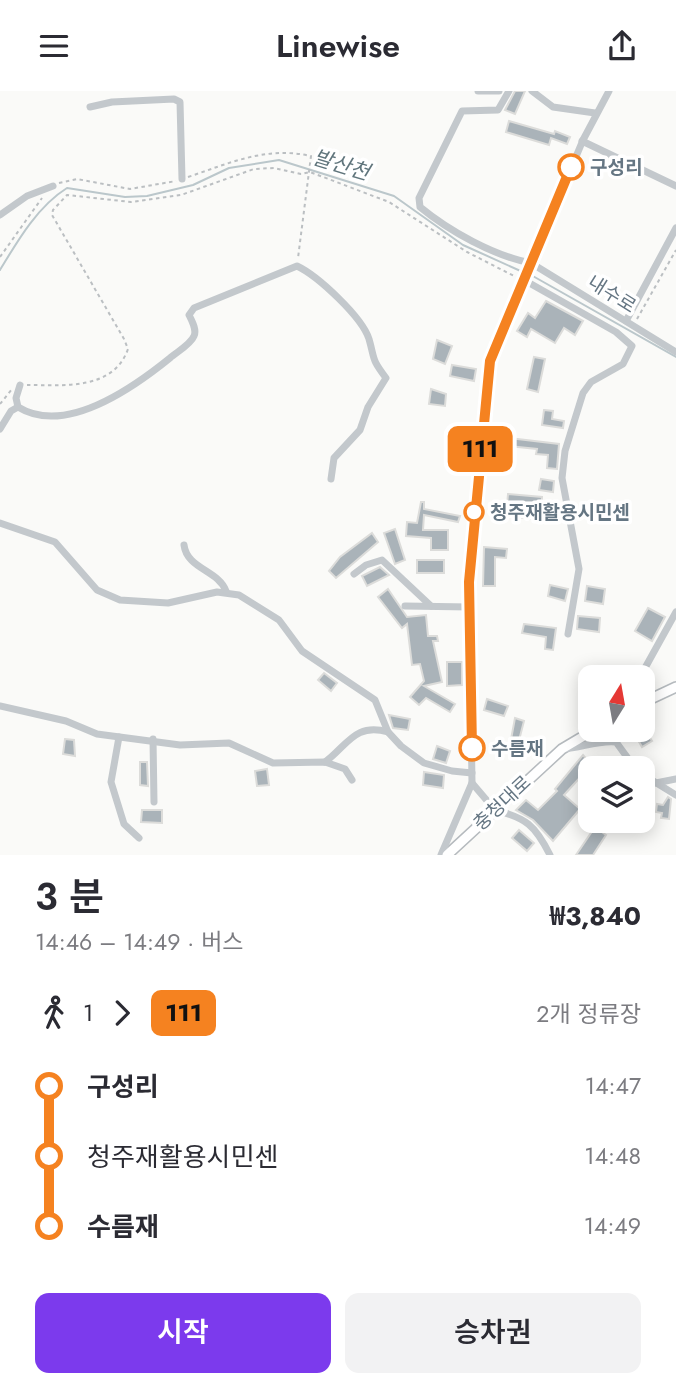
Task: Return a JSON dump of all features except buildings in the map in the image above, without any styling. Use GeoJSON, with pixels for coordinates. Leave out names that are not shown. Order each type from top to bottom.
{"type":"FeatureCollection","features":[{"type":"Feature","properties":{"kind":"main road"},"geometry":{"type":"LineString","coordinates":[[655,697],[676,687]]}},
{"type":"Feature","properties":{"kind":"main road","name":"충청대로"},"geometry":{"type":"LineString","coordinates":[[447,855],[562,749],[578,740]]}},
{"type":"Feature","properties":{"kind":"street"},"geometry":{"type":"LineString","coordinates":[[130,101],[131,91]]}},
{"type":"Feature","properties":{"kind":"street"},"geometry":{"type":"LineString","coordinates":[[478,91],[499,91]]}},
{"type":"Feature","properties":{"kind":"street","name":"내수로"},"geometry":{"type":"LineString","coordinates":[[509,91],[498,110],[462,111],[418,202],[424,210],[445,225],[530,264],[676,352]]}},
{"type":"Feature","properties":{"kind":"street"},"geometry":{"type":"LineString","coordinates":[[532,91],[553,107],[595,113]]}},
{"type":"Feature","properties":{"kind":"street"},"geometry":{"type":"LineString","coordinates":[[441,855],[472,783],[470,607],[475,498],[490,361],[582,141],[609,91]]}},
{"type":"Feature","properties":{"kind":"street"},"geometry":{"type":"LineString","coordinates":[[90,107],[130,101],[174,99],[180,102],[182,179]]}},
{"type":"Feature","properties":{"kind":"street"},"geometry":{"type":"LineString","coordinates":[[582,141],[676,186]]}},
{"type":"Feature","properties":{"kind":"street"},"geometry":{"type":"LineString","coordinates":[[0,215],[27,195],[53,186]]}},
{"type":"Feature","properties":{"kind":"street"},"geometry":{"type":"LineString","coordinates":[[630,324],[676,229]]}},
{"type":"Feature","properties":{"kind":"street"},"geometry":{"type":"LineString","coordinates":[[18,407],[33,415],[82,412],[105,402],[152,373],[192,339],[195,330],[189,315],[194,308],[298,265],[341,300],[367,335],[371,357],[386,378],[368,407],[360,430],[334,458],[331,478]]}},
{"type":"Feature","properties":{"kind":"street"},"geometry":{"type":"LineString","coordinates":[[524,279],[617,333],[632,346],[623,364],[591,382],[583,393],[565,451],[562,478],[579,569],[568,634]]}},
{"type":"Feature","properties":{"kind":"street"},"geometry":{"type":"LineString","coordinates":[[18,407],[20,385]]}},
{"type":"Feature","properties":{"kind":"street"},"geometry":{"type":"LineString","coordinates":[[0,429],[11,411],[18,407]]}},
{"type":"Feature","properties":{"kind":"street"},"geometry":{"type":"LineString","coordinates":[[0,523],[55,542],[97,590],[120,600],[168,603],[226,591]]}},
{"type":"Feature","properties":{"kind":"street"},"geometry":{"type":"LineString","coordinates":[[184,545],[191,560],[219,579],[226,591],[279,620],[302,651],[375,700],[388,731],[401,746],[425,763],[452,771],[472,773]]}},
{"type":"Feature","properties":{"kind":"street"},"geometry":{"type":"LineString","coordinates":[[354,574],[366,565],[382,560],[431,606]]}},
{"type":"Feature","properties":{"kind":"street"},"geometry":{"type":"LineString","coordinates":[[405,606],[470,607]]}},
{"type":"Feature","properties":{"kind":"street"},"geometry":{"type":"LineString","coordinates":[[647,665],[676,612]]}},
{"type":"Feature","properties":{"kind":"street"},"geometry":{"type":"LineString","coordinates":[[0,706],[66,721],[97,734],[153,739],[180,745],[229,743],[273,763],[324,762],[345,769],[352,780]]}},
{"type":"Feature","properties":{"kind":"street"},"geometry":{"type":"LineString","coordinates":[[324,762],[341,744],[361,731],[388,731]]}},
{"type":"Feature","properties":{"kind":"street"},"geometry":{"type":"LineString","coordinates":[[120,737],[111,782],[124,824],[139,838]]}},
{"type":"Feature","properties":{"kind":"street"},"geometry":{"type":"LineString","coordinates":[[153,739],[154,802]]}},
{"type":"Feature","properties":{"kind":"street"},"geometry":{"type":"LineString","coordinates":[[562,749],[583,748],[604,740],[616,742],[626,756]]}},
{"type":"Feature","properties":{"kind":"street"},"geometry":{"type":"LineString","coordinates":[[655,783],[676,779]]}},
{"type":"Feature","properties":{"kind":"street"},"geometry":{"type":"LineString","coordinates":[[472,783],[495,810],[512,813],[535,829],[550,855]]}},
{"type":"Feature","properties":{"kind":"street"},"geometry":{"type":"LineString","coordinates":[[655,783],[676,795]]}},
{"type":"Feature","properties":{"kind":"path"},"geometry":{"type":"LineString","coordinates":[[0,257],[22,222],[53,186],[66,179],[130,189],[182,179],[227,162],[256,155],[292,152],[311,156],[298,265]]}},
{"type":"Feature","properties":{"kind":"path"},"geometry":{"type":"LineString","coordinates":[[0,404],[13,387],[20,385],[67,385],[111,375],[128,349],[52,215],[61,199],[73,195],[143,201],[181,195],[254,169],[274,168],[301,174],[310,171],[389,202],[467,252],[524,279]]}},
{"type":"Feature","properties":{"kind":"path"},"geometry":{"type":"LineString","coordinates":[[630,324],[676,250]]}},
{"type":"Feature","properties":{"kind":"waterway","name":"발산천"},"geometry":{"type":"LineString","coordinates":[[0,270],[38,214],[67,188],[125,197],[147,196],[193,185],[229,168],[279,160],[394,196],[463,245],[525,273]]}},
{"type":"Feature","properties":{"kind":"waterway","name":"발산천"},"geometry":{"type":"LineString","coordinates":[[531,275],[676,357]]}},
{"type":"Feature","properties":{"kind":"bus line","name":"111"},"geometry":{"type":"LineString","coordinates":[[472,748],[469,582],[490,361],[571,167]]}},
{"type":"Feature","properties":{"kind":"place","name":"구성리"},"geometry":{"type":"Point","coordinates":[571,167]}},
{"type":"Feature","properties":{"kind":"place","name":"청주재활용시민센"},"geometry":{"type":"Point","coordinates":[474,512]}},
{"type":"Feature","properties":{"kind":"place","name":"수름재"},"geometry":{"type":"Point","coordinates":[472,748]}}]}
